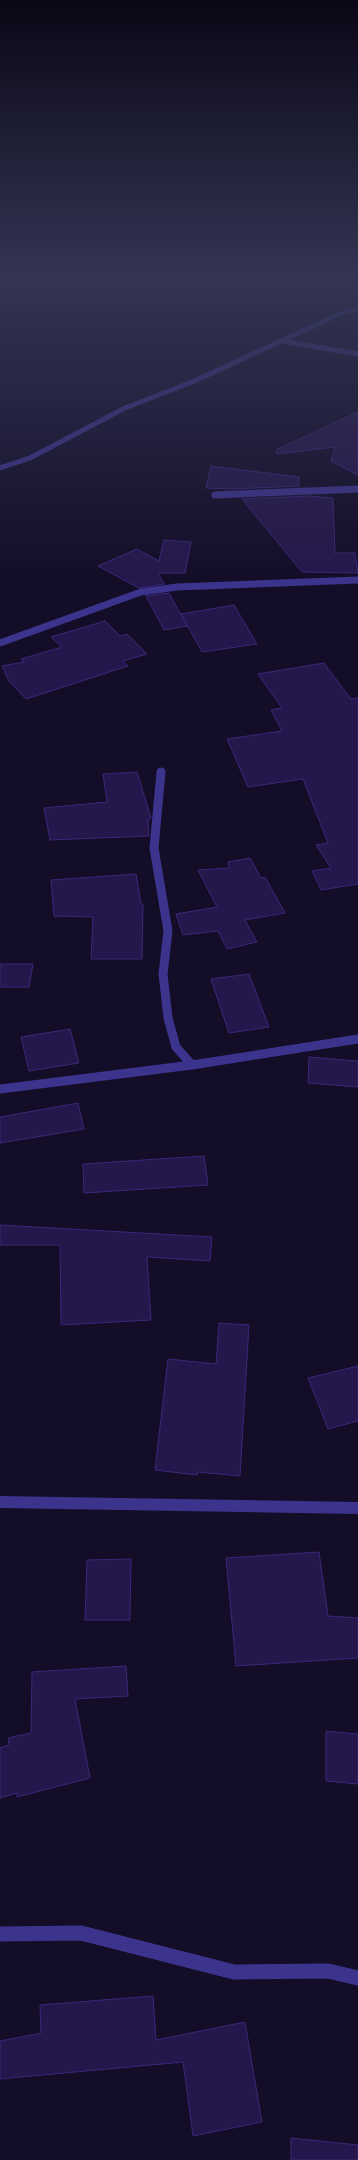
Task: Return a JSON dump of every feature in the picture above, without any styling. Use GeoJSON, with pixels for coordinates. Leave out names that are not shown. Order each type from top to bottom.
{"type":"FeatureCollection","features":[{"type":"Feature","properties":{"kind":"street"},"geometry":{"type":"LineString","coordinates":[[0,468],[30,458],[125,408],[204,377]]}},
{"type":"Feature","properties":{"kind":"street"},"geometry":{"type":"LineString","coordinates":[[215,496],[358,489]]}},
{"type":"Feature","properties":{"kind":"street"},"geometry":{"type":"LineString","coordinates":[[0,643],[141,592],[177,587],[358,580]]}},
{"type":"Feature","properties":{"kind":"street"},"geometry":{"type":"LineString","coordinates":[[161,772],[154,848],[168,931],[163,974],[168,1018],[176,1047],[192,1064]]}},
{"type":"Feature","properties":{"kind":"street"},"geometry":{"type":"LineString","coordinates":[[0,1089],[192,1064],[358,1039]]}},
{"type":"Feature","properties":{"kind":"street"},"geometry":{"type":"LineString","coordinates":[[0,1502],[358,1508]]}},
{"type":"Feature","properties":{"kind":"street"},"geometry":{"type":"LineString","coordinates":[[0,1934],[81,1933],[234,1972],[328,1971],[358,1978]]}},
{"type":"Feature","properties":{"kind":"building"},"geometry":{"type":"Polygon","coordinates":[[[358,412],[358,475],[331,461],[335,447],[277,454],[276,450],[358,412]]]}},
{"type":"Feature","properties":{"kind":"building"},"geometry":{"type":"Polygon","coordinates":[[[211,466],[299,477],[299,486],[232,489],[206,488],[211,466]]]}},
{"type":"Feature","properties":{"kind":"building"},"geometry":{"type":"Polygon","coordinates":[[[309,496],[333,498],[335,553],[355,553],[358,573],[302,572],[242,499],[309,496]]]}},
{"type":"Feature","properties":{"kind":"building"},"geometry":{"type":"Polygon","coordinates":[[[164,540],[191,542],[185,573],[158,573],[164,584],[139,588],[98,566],[137,549],[159,561],[164,540]]]}},
{"type":"Feature","properties":{"kind":"building"},"geometry":{"type":"Polygon","coordinates":[[[169,593],[187,626],[164,630],[146,596],[169,593]]]}},
{"type":"Feature","properties":{"kind":"building"},"geometry":{"type":"Polygon","coordinates":[[[234,605],[257,644],[202,652],[181,614],[234,605]]]}},
{"type":"Feature","properties":{"kind":"building"},"geometry":{"type":"Polygon","coordinates":[[[105,621],[120,636],[127,634],[147,654],[123,661],[128,666],[26,699],[9,681],[2,666],[24,662],[21,659],[62,647],[51,637],[105,621]]]}},
{"type":"Feature","properties":{"kind":"building"},"geometry":{"type":"Polygon","coordinates":[[[324,663],[351,699],[358,698],[358,884],[321,890],[312,871],[331,868],[316,845],[328,843],[303,779],[248,787],[227,739],[282,731],[271,710],[282,708],[258,674],[324,663]]]}},
{"type":"Feature","properties":{"kind":"building"},"geometry":{"type":"Polygon","coordinates":[[[137,772],[151,818],[148,820],[149,836],[50,840],[44,808],[107,802],[103,774],[137,772]]]}},
{"type":"Feature","properties":{"kind":"building"},"geometry":{"type":"Polygon","coordinates":[[[250,858],[261,878],[265,877],[285,913],[245,920],[257,942],[227,949],[218,931],[183,935],[176,914],[217,907],[198,870],[229,868],[228,862],[250,858]]]}},
{"type":"Feature","properties":{"kind":"building"},"geometry":{"type":"Polygon","coordinates":[[[136,874],[141,904],[143,904],[142,959],[91,959],[93,917],[54,916],[51,880],[136,874]]]}},
{"type":"Feature","properties":{"kind":"building"},"geometry":{"type":"Polygon","coordinates":[[[0,964],[33,964],[29,987],[0,987],[0,964]]]}},
{"type":"Feature","properties":{"kind":"building"},"geometry":{"type":"Polygon","coordinates":[[[249,974],[269,1027],[229,1033],[211,979],[249,974]]]}},
{"type":"Feature","properties":{"kind":"building"},"geometry":{"type":"Polygon","coordinates":[[[70,1029],[79,1063],[29,1071],[21,1037],[70,1029]]]}},
{"type":"Feature","properties":{"kind":"building"},"geometry":{"type":"Polygon","coordinates":[[[309,1057],[358,1061],[358,1087],[308,1083],[309,1057]]]}},
{"type":"Feature","properties":{"kind":"building"},"geometry":{"type":"Polygon","coordinates":[[[78,1103],[84,1129],[0,1143],[0,1117],[78,1103]]]}},
{"type":"Feature","properties":{"kind":"building"},"geometry":{"type":"Polygon","coordinates":[[[204,1156],[208,1185],[84,1193],[83,1164],[204,1156]]]}},
{"type":"Feature","properties":{"kind":"building"},"geometry":{"type":"Polygon","coordinates":[[[0,1225],[212,1237],[210,1261],[147,1257],[151,1320],[61,1325],[60,1245],[0,1245],[0,1225]]]}},
{"type":"Feature","properties":{"kind":"building"},"geometry":{"type":"Polygon","coordinates":[[[219,1323],[249,1325],[240,1476],[198,1472],[197,1475],[155,1470],[168,1359],[216,1364],[219,1323]]]}},
{"type":"Feature","properties":{"kind":"building"},"geometry":{"type":"Polygon","coordinates":[[[358,1366],[358,1421],[328,1429],[308,1378],[358,1366]]]}},
{"type":"Feature","properties":{"kind":"building"},"geometry":{"type":"Polygon","coordinates":[[[319,1552],[328,1616],[358,1618],[358,1658],[236,1666],[226,1558],[319,1552]]]}},
{"type":"Feature","properties":{"kind":"building"},"geometry":{"type":"Polygon","coordinates":[[[131,1559],[130,1620],[85,1620],[87,1560],[131,1559]]]}},
{"type":"Feature","properties":{"kind":"building"},"geometry":{"type":"Polygon","coordinates":[[[126,1666],[128,1696],[75,1699],[90,1778],[17,1797],[17,1793],[0,1798],[0,1748],[9,1745],[8,1738],[31,1733],[32,1672],[126,1666]]]}},
{"type":"Feature","properties":{"kind":"building"},"geometry":{"type":"Polygon","coordinates":[[[326,1731],[358,1734],[358,1784],[326,1781],[326,1731]]]}},
{"type":"Feature","properties":{"kind":"building"},"geometry":{"type":"Polygon","coordinates":[[[153,1996],[156,2040],[245,2022],[262,2122],[193,2136],[183,2062],[0,2079],[0,2041],[41,2033],[40,2005],[153,1996]]]}},
{"type":"Feature","properties":{"kind":"building"},"geometry":{"type":"Polygon","coordinates":[[[291,2138],[358,2145],[358,2160],[291,2160],[291,2138]]]}}]}
